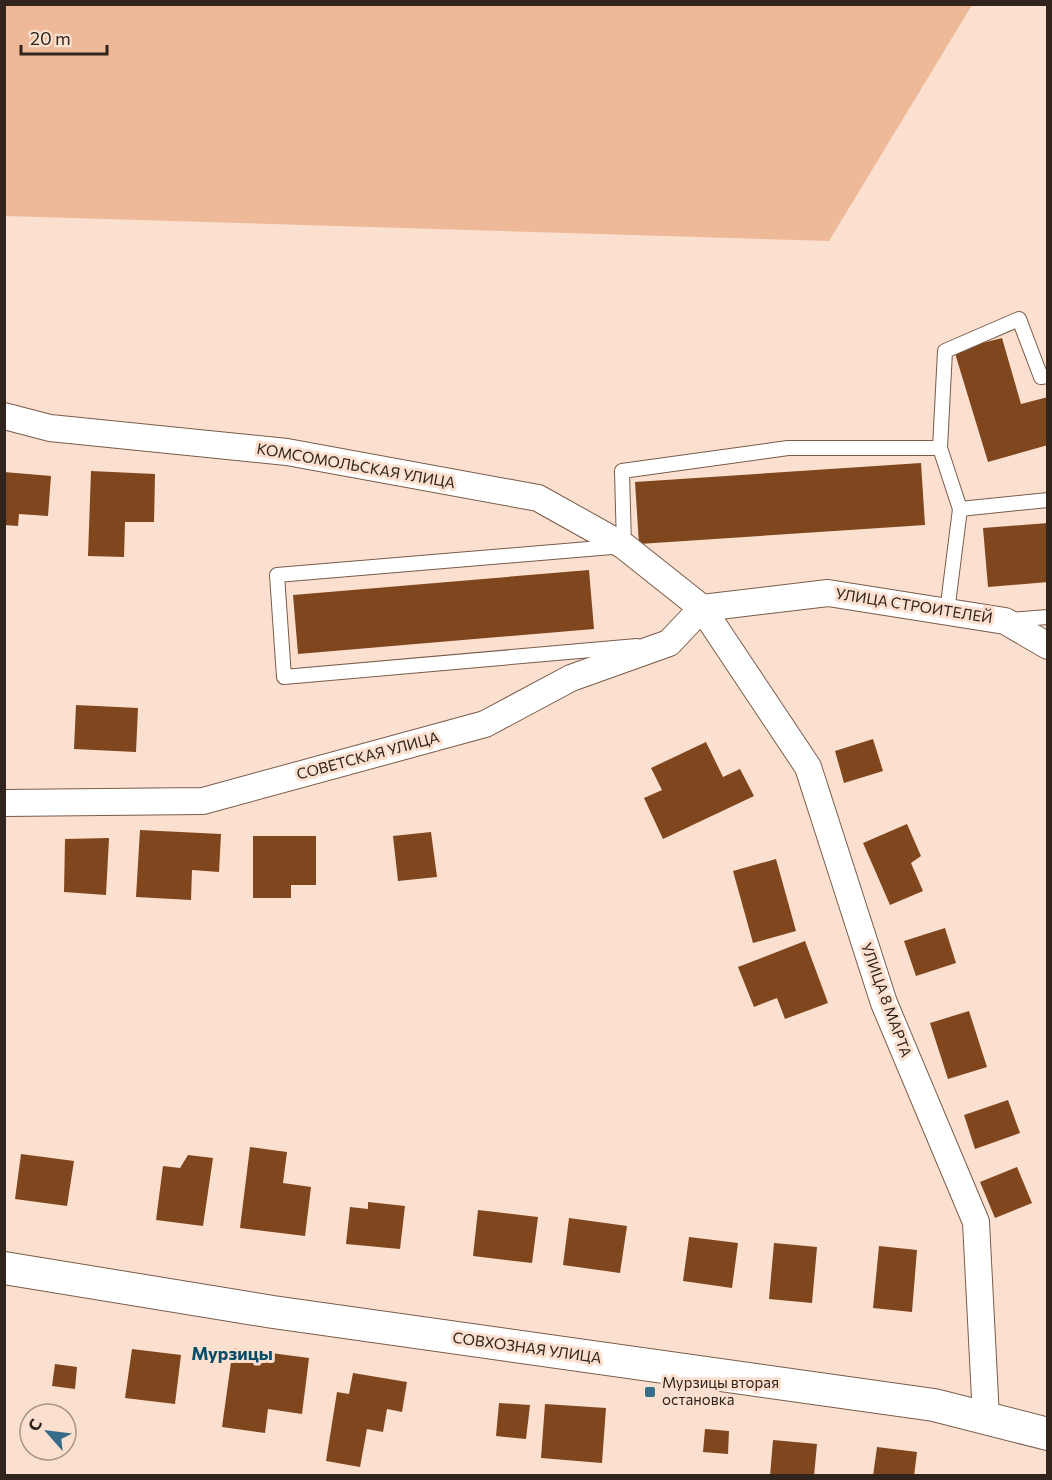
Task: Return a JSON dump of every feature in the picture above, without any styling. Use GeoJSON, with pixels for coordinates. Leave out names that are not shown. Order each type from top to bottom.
{"type":"FeatureCollection","features":[{"type":"Feature","properties":{"kind":"street","name":"КОМСОМОЛЬСКАЯ УЛИЦА"},"geometry":{"type":"LineString","coordinates":[[4,416],[50,428],[287,452],[538,498],[624,546],[702,608]]}},
{"type":"Feature","properties":{"kind":"street","name":"УЛИЦА СТРОИТЕЛЕЙ"},"geometry":{"type":"LineString","coordinates":[[702,608],[828,593],[1005,621],[1047,646]]}},
{"type":"Feature","properties":{"kind":"street","name":"СОВЕТСКАЯ УЛИЦА"},"geometry":{"type":"LineString","coordinates":[[4,802],[202,801],[485,724],[571,678],[669,643],[702,608]]}},
{"type":"Feature","properties":{"kind":"street","name":"УЛИЦА 8 МАРТА"},"geometry":{"type":"LineString","coordinates":[[702,608],[808,767],[884,1003],[976,1222],[986,1418]]}},
{"type":"Feature","properties":{"kind":"street","name":"СОВХОЗНАЯ УЛИЦА"},"geometry":{"type":"LineString","coordinates":[[4,1268],[285,1314],[934,1406],[1047,1434]]}},
{"type":"Feature","properties":{"kind":"lane"},"geometry":{"type":"LineString","coordinates":[[947,612],[960,509],[940,448],[945,351],[1018,319],[1041,377],[1047,376]]}},
{"type":"Feature","properties":{"kind":"lane"},"geometry":{"type":"LineString","coordinates":[[669,643],[284,677],[277,575],[624,546],[622,471],[788,448],[940,448]]}},
{"type":"Feature","properties":{"kind":"lane"},"geometry":{"type":"LineString","coordinates":[[960,509],[1047,500]]}},
{"type":"Feature","properties":{"kind":"lane"},"geometry":{"type":"LineString","coordinates":[[1005,621],[1047,616]]}},
{"type":"Feature","properties":{"kind":"shaded area"},"geometry":{"type":"Polygon","coordinates":[[[5,4],[972,5],[829,241],[5,216],[5,4]]]}},
{"type":"Feature","properties":{"kind":"building"},"geometry":{"type":"Polygon","coordinates":[[[1002,338],[1021,404],[1048,397],[1048,445],[988,462],[954,350],[1002,338]]]}},
{"type":"Feature","properties":{"kind":"building"},"geometry":{"type":"Polygon","coordinates":[[[921,463],[925,525],[639,544],[635,482],[921,463]]]}},
{"type":"Feature","properties":{"kind":"building"},"geometry":{"type":"Polygon","coordinates":[[[91,471],[155,474],[154,522],[125,522],[124,557],[88,556],[91,471]]]}},
{"type":"Feature","properties":{"kind":"building"},"geometry":{"type":"Polygon","coordinates":[[[4,472],[51,476],[48,516],[19,514],[18,526],[4,525],[4,472]]]}},
{"type":"Feature","properties":{"kind":"building"},"geometry":{"type":"Polygon","coordinates":[[[1048,523],[1048,582],[988,587],[983,528],[1048,523]]]}},
{"type":"Feature","properties":{"kind":"building"},"geometry":{"type":"Polygon","coordinates":[[[589,570],[594,629],[298,654],[293,595],[589,570]]]}},
{"type":"Feature","properties":{"kind":"building"},"geometry":{"type":"Polygon","coordinates":[[[76,705],[138,708],[136,752],[74,749],[76,705]]]}},
{"type":"Feature","properties":{"kind":"building"},"geometry":{"type":"Polygon","coordinates":[[[873,739],[883,771],[844,783],[835,751],[873,739]]]}},
{"type":"Feature","properties":{"kind":"building"},"geometry":{"type":"Polygon","coordinates":[[[706,742],[723,777],[740,769],[754,796],[663,839],[644,798],[662,790],[651,768],[706,742]]]}},
{"type":"Feature","properties":{"kind":"building"},"geometry":{"type":"Polygon","coordinates":[[[907,824],[921,856],[911,863],[923,891],[890,905],[863,843],[907,824]]]}},
{"type":"Feature","properties":{"kind":"building"},"geometry":{"type":"Polygon","coordinates":[[[140,830],[221,834],[219,872],[192,870],[191,900],[136,897],[140,830]]]}},
{"type":"Feature","properties":{"kind":"building"},"geometry":{"type":"Polygon","coordinates":[[[431,832],[437,877],[398,881],[393,836],[431,832]]]}},
{"type":"Feature","properties":{"kind":"building"},"geometry":{"type":"Polygon","coordinates":[[[253,836],[316,836],[316,885],[291,885],[291,898],[253,898],[253,836]]]}},
{"type":"Feature","properties":{"kind":"building"},"geometry":{"type":"Polygon","coordinates":[[[109,838],[106,895],[64,892],[65,839],[109,838]]]}},
{"type":"Feature","properties":{"kind":"building"},"geometry":{"type":"Polygon","coordinates":[[[776,859],[796,931],[753,943],[733,871],[776,859]]]}},
{"type":"Feature","properties":{"kind":"building"},"geometry":{"type":"Polygon","coordinates":[[[945,928],[956,963],[916,976],[904,941],[945,928]]]}},
{"type":"Feature","properties":{"kind":"building"},"geometry":{"type":"Polygon","coordinates":[[[805,941],[828,1003],[785,1019],[777,998],[754,1007],[738,967],[805,941]]]}},
{"type":"Feature","properties":{"kind":"building"},"geometry":{"type":"Polygon","coordinates":[[[969,1011],[987,1067],[948,1079],[930,1023],[969,1011]]]}},
{"type":"Feature","properties":{"kind":"building"},"geometry":{"type":"Polygon","coordinates":[[[1008,1100],[1020,1133],[975,1149],[964,1115],[1008,1100]]]}},
{"type":"Feature","properties":{"kind":"building"},"geometry":{"type":"Polygon","coordinates":[[[250,1147],[287,1152],[283,1183],[311,1187],[305,1236],[240,1228],[250,1147]]]}},
{"type":"Feature","properties":{"kind":"building"},"geometry":{"type":"Polygon","coordinates":[[[21,1154],[74,1161],[67,1206],[15,1199],[21,1154]]]}},
{"type":"Feature","properties":{"kind":"building"},"geometry":{"type":"Polygon","coordinates":[[[188,1155],[213,1158],[203,1226],[156,1220],[163,1166],[180,1168],[188,1155]]]}},
{"type":"Feature","properties":{"kind":"building"},"geometry":{"type":"Polygon","coordinates":[[[1017,1167],[1032,1203],[995,1218],[980,1182],[1017,1167]]]}},
{"type":"Feature","properties":{"kind":"building"},"geometry":{"type":"Polygon","coordinates":[[[368,1202],[405,1206],[400,1249],[346,1244],[350,1207],[368,1209],[368,1202]]]}},
{"type":"Feature","properties":{"kind":"building"},"geometry":{"type":"Polygon","coordinates":[[[478,1210],[538,1217],[532,1263],[473,1256],[478,1210]]]}},
{"type":"Feature","properties":{"kind":"building"},"geometry":{"type":"Polygon","coordinates":[[[569,1218],[627,1226],[620,1273],[563,1265],[569,1218]]]}},
{"type":"Feature","properties":{"kind":"building"},"geometry":{"type":"Polygon","coordinates":[[[689,1237],[738,1243],[732,1288],[683,1281],[689,1237]]]}},
{"type":"Feature","properties":{"kind":"building"},"geometry":{"type":"Polygon","coordinates":[[[774,1243],[817,1247],[812,1303],[769,1299],[774,1243]]]}},
{"type":"Feature","properties":{"kind":"building"},"geometry":{"type":"Polygon","coordinates":[[[879,1246],[917,1250],[912,1312],[873,1308],[879,1246]]]}},
{"type":"Feature","properties":{"kind":"building"},"geometry":{"type":"Polygon","coordinates":[[[233,1348],[309,1358],[302,1414],[268,1409],[265,1433],[222,1427],[233,1348]]]}},
{"type":"Feature","properties":{"kind":"building"},"geometry":{"type":"Polygon","coordinates":[[[132,1349],[181,1355],[175,1404],[125,1398],[132,1349]]]}},
{"type":"Feature","properties":{"kind":"building"},"geometry":{"type":"Polygon","coordinates":[[[55,1364],[77,1367],[75,1389],[52,1386],[55,1364]]]}},
{"type":"Feature","properties":{"kind":"building"},"geometry":{"type":"Polygon","coordinates":[[[353,1373],[407,1382],[402,1412],[387,1409],[383,1432],[367,1429],[360,1467],[326,1461],[337,1392],[349,1394],[353,1373]]]}},
{"type":"Feature","properties":{"kind":"building"},"geometry":{"type":"Polygon","coordinates":[[[499,1403],[530,1405],[526,1439],[496,1436],[499,1403]]]}},
{"type":"Feature","properties":{"kind":"building"},"geometry":{"type":"Polygon","coordinates":[[[545,1404],[606,1408],[602,1463],[541,1458],[545,1404]]]}},
{"type":"Feature","properties":{"kind":"building"},"geometry":{"type":"Polygon","coordinates":[[[705,1429],[729,1431],[728,1454],[703,1452],[705,1429]]]}},
{"type":"Feature","properties":{"kind":"building"},"geometry":{"type":"Polygon","coordinates":[[[773,1440],[817,1444],[814,1476],[770,1476],[773,1440]]]}},
{"type":"Feature","properties":{"kind":"building"},"geometry":{"type":"Polygon","coordinates":[[[877,1447],[917,1452],[914,1476],[873,1476],[877,1447]]]}},
{"type":"Feature","properties":{"kind":"place","name":"Мурзицы вторая остановка"},"geometry":{"type":"Point","coordinates":[650,1392]}},
{"type":"Feature","properties":{"kind":"district","name":"Мурзицы"},"geometry":{"type":"Point","coordinates":[232,1354]}}]}
